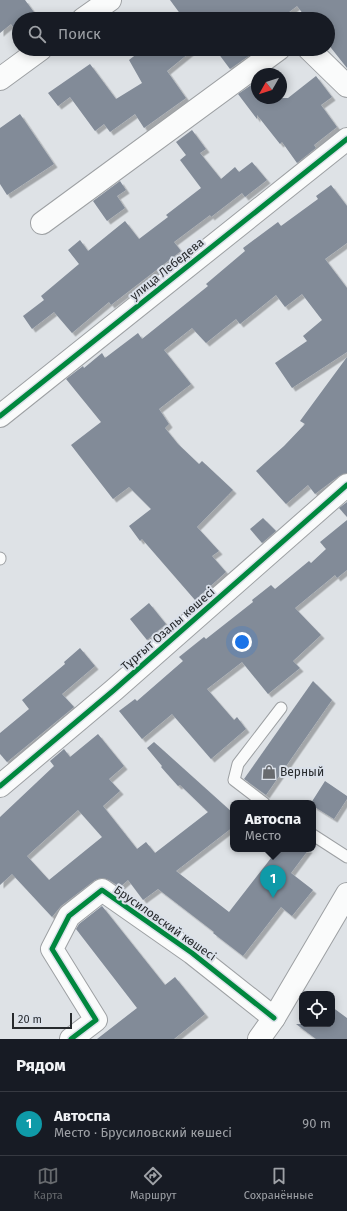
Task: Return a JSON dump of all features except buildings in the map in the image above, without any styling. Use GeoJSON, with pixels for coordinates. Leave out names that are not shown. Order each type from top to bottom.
{"type":"FeatureCollection","features":[{"type":"Feature","properties":{"kind":"street"},"geometry":{"type":"LineString","coordinates":[[93,12],[110,0]]}},
{"type":"Feature","properties":{"kind":"street"},"geometry":{"type":"LineString","coordinates":[[0,78],[31,56]]}},
{"type":"Feature","properties":{"kind":"street"},"geometry":{"type":"LineString","coordinates":[[42,223],[269,56]]}},
{"type":"Feature","properties":{"kind":"street"},"geometry":{"type":"LineString","coordinates":[[316,56],[347,86]]}},
{"type":"Feature","properties":{"kind":"street","name":"улица Лебедева"},"geometry":{"type":"LineString","coordinates":[[0,416],[347,139]]}},
{"type":"Feature","properties":{"kind":"street","name":"Тұрғыт Озалы көшесі"},"geometry":{"type":"LineString","coordinates":[[0,786],[120,685],[347,485]]}},
{"type":"Feature","properties":{"kind":"street","name":"Брусиловский көшесі"},"geometry":{"type":"LineString","coordinates":[[71,1039],[96,1020],[52,948],[69,916],[102,890],[192,953],[274,1018]]}},
{"type":"Feature","properties":{"kind":"street"},"geometry":{"type":"LineString","coordinates":[[259,1039],[274,1018],[347,894]]}},
{"type":"Feature","properties":{"kind":"lane"},"geometry":{"type":"LineString","coordinates":[[260,800],[234,780],[238,764],[281,708]]}},
{"type":"Feature","properties":{"kind":"lane"},"geometry":{"type":"LineString","coordinates":[[316,837],[347,857]]}},
{"type":"Feature","properties":{"kind":"cycle path"},"geometry":{"type":"LineString","coordinates":[[0,416],[347,139]]}},
{"type":"Feature","properties":{"kind":"cycle path"},"geometry":{"type":"LineString","coordinates":[[0,786],[114,690],[347,485]]}},
{"type":"Feature","properties":{"kind":"cycle path"},"geometry":{"type":"LineString","coordinates":[[71,1039],[96,1020],[52,949],[69,916],[102,890],[192,953],[274,1018]]}},
{"type":"Feature","properties":{"kind":"place","name":"Верный"},"geometry":{"type":"Point","coordinates":[269,772]}},
{"type":"Feature","properties":{"kind":"place","name":"Автоспа"},"geometry":{"type":"Point","coordinates":[273,898]}}]}
